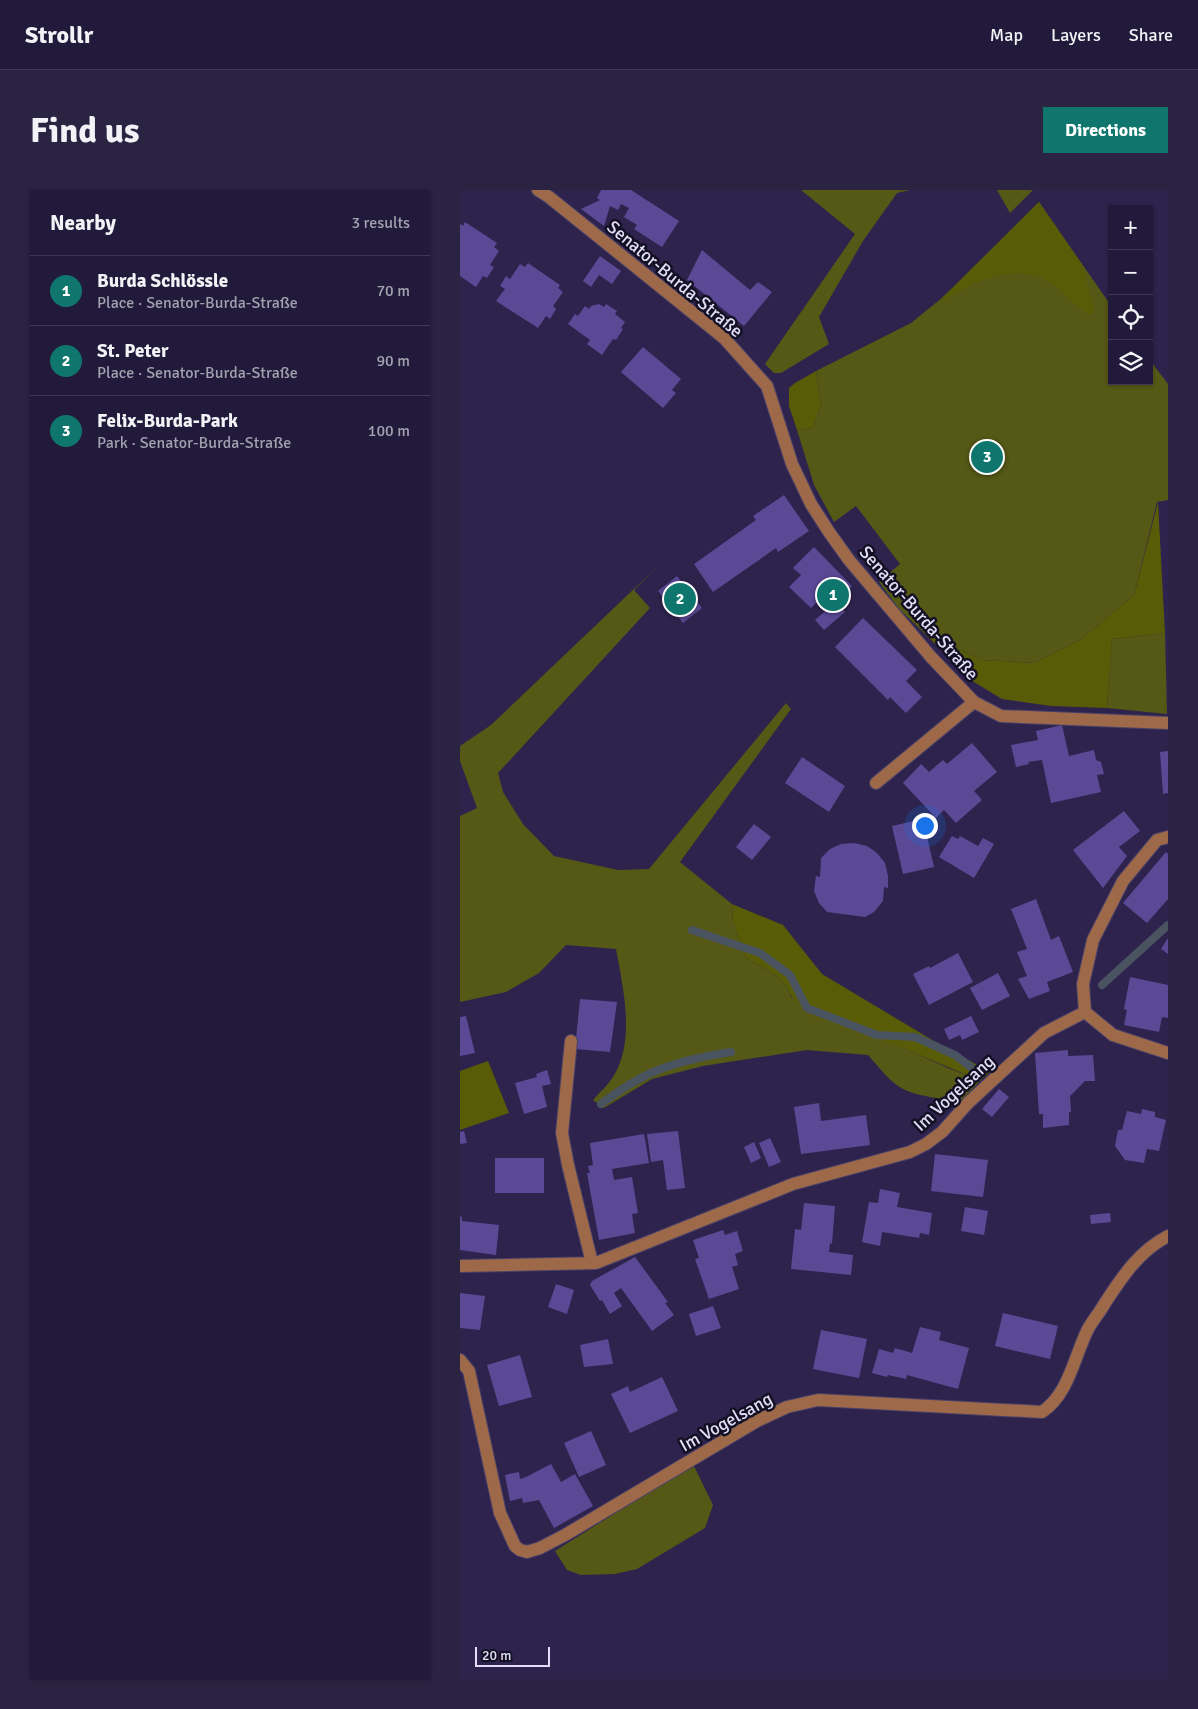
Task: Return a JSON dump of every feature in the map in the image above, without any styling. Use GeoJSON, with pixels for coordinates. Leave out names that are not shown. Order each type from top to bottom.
{"type":"FeatureCollection","features":[{"type":"Feature","properties":{"kind":"street","name":"Senator-Burda-Straße"},"geometry":{"type":"LineString","coordinates":[[538,190],[724,338],[767,386],[792,464],[811,504],[829,532],[849,560],[931,657],[974,702],[1001,716],[1168,723]]}},
{"type":"Feature","properties":{"kind":"street","name":"Senator-Burda-Straße"},"geometry":{"type":"LineString","coordinates":[[876,783],[974,702]]}},
{"type":"Feature","properties":{"kind":"street"},"geometry":{"type":"LineString","coordinates":[[1168,837],[1157,840],[1123,881],[1093,940],[1083,984],[1085,1012],[1113,1035],[1168,1053]]}},
{"type":"Feature","properties":{"kind":"street","name":"Im Vogelsang"},"geometry":{"type":"LineString","coordinates":[[460,1266],[596,1264],[793,1184],[910,1152],[926,1144],[942,1132],[968,1103],[1044,1033],[1085,1012]]}},
{"type":"Feature","properties":{"kind":"street"},"geometry":{"type":"LineString","coordinates":[[571,1041],[562,1133],[592,1263]]}},
{"type":"Feature","properties":{"kind":"street","name":"Im Vogelsang"},"geometry":{"type":"LineString","coordinates":[[460,1360],[468,1371],[500,1513],[515,1546],[526,1552],[540,1548],[564,1535],[757,1421],[788,1407],[818,1400],[1042,1412],[1052,1406],[1063,1388],[1089,1328],[1122,1278],[1138,1257],[1158,1241],[1168,1236]]}},
{"type":"Feature","properties":{"kind":"shaded area"},"geometry":{"type":"Polygon","coordinates":[[[801,190],[910,190],[897,193],[863,241],[819,317],[829,344],[781,373],[774,373],[765,364],[855,234],[801,190]]]}},
{"type":"Feature","properties":{"kind":"shaded area"},"geometry":{"type":"Polygon","coordinates":[[[997,190],[1033,190],[1010,213],[997,190]]]}},
{"type":"Feature","properties":{"kind":"shaded area"},"geometry":{"type":"Polygon","coordinates":[[[1039,202],[1108,301],[1108,385],[1153,385],[1153,364],[1168,384],[1168,500],[1157,502],[1134,595],[1080,640],[1034,663],[982,660],[925,634],[899,609],[879,582],[900,564],[856,506],[834,522],[814,485],[797,430],[813,428],[821,405],[816,371],[911,323],[948,293],[1039,202]]]}},
{"type":"Feature","properties":{"kind":"shaded area"},"geometry":{"type":"Polygon","coordinates":[[[1039,202],[1082,265],[1095,312],[1090,315],[1047,281],[1035,276],[1021,274],[994,277],[968,286],[945,300],[942,298],[1039,202]]]}},
{"type":"Feature","properties":{"kind":"shaded area"},"geometry":{"type":"Polygon","coordinates":[[[816,371],[821,405],[813,428],[797,430],[789,406],[789,388],[816,371]]]}},
{"type":"Feature","properties":{"kind":"shaded area"},"geometry":{"type":"Polygon","coordinates":[[[1158,502],[1165,633],[1112,639],[1107,708],[1051,706],[1002,699],[974,682],[925,634],[982,660],[1034,663],[1080,640],[1134,595],[1158,502]]]}},
{"type":"Feature","properties":{"kind":"shaded area"},"geometry":{"type":"Polygon","coordinates":[[[657,567],[634,590],[650,608],[498,773],[503,792],[523,824],[554,856],[618,870],[649,869],[786,703],[791,709],[680,862],[732,904],[733,923],[746,958],[776,975],[787,987],[791,997],[948,1068],[969,1076],[983,1078],[961,1101],[925,1096],[905,1090],[890,1079],[868,1055],[807,1050],[703,1066],[652,1079],[604,1108],[593,1100],[611,1080],[620,1063],[626,1031],[624,997],[616,949],[566,945],[539,973],[506,992],[460,1002],[460,816],[477,808],[460,761],[460,746],[491,725],[657,567]]]}},
{"type":"Feature","properties":{"kind":"shaded area"},"geometry":{"type":"Polygon","coordinates":[[[1165,633],[1167,714],[1107,708],[1112,639],[1165,633]]]}},
{"type":"Feature","properties":{"kind":"shaded area"},"geometry":{"type":"Polygon","coordinates":[[[732,904],[783,925],[822,974],[990,1072],[983,1078],[969,1076],[896,1045],[814,1017],[791,996],[787,987],[776,975],[746,958],[733,923],[732,904]]]}},
{"type":"Feature","properties":{"kind":"shaded area"},"geometry":{"type":"Polygon","coordinates":[[[488,1061],[509,1113],[460,1130],[460,1071],[488,1061]]]}},
{"type":"Feature","properties":{"kind":"shaded area"},"geometry":{"type":"Polygon","coordinates":[[[693,1464],[713,1505],[705,1528],[637,1569],[615,1574],[581,1575],[567,1570],[555,1551],[693,1464]]]}},
{"type":"Feature","properties":{"kind":"building"},"geometry":{"type":"Polygon","coordinates":[[[601,190],[631,190],[679,221],[662,247],[634,229],[637,225],[624,217],[629,208],[621,204],[618,210],[610,206],[604,226],[581,209],[600,200],[597,198],[601,190]]]}},
{"type":"Feature","properties":{"kind":"building"},"geometry":{"type":"Polygon","coordinates":[[[465,222],[497,243],[494,247],[499,251],[490,265],[494,267],[487,278],[483,276],[476,287],[460,276],[460,224],[463,226],[465,222]]]}},
{"type":"Feature","properties":{"kind":"building"},"geometry":{"type":"Polygon","coordinates":[[[702,250],[750,290],[758,282],[772,292],[744,326],[687,280],[702,250]]]}},
{"type":"Feature","properties":{"kind":"building"},"geometry":{"type":"Polygon","coordinates":[[[600,256],[621,271],[612,284],[599,275],[591,287],[583,281],[600,256]]]}},
{"type":"Feature","properties":{"kind":"building"},"geometry":{"type":"Polygon","coordinates":[[[528,263],[560,285],[558,288],[563,292],[553,306],[556,309],[550,319],[546,316],[538,328],[496,301],[505,289],[500,286],[506,276],[510,279],[520,264],[525,267],[528,263]]]}},
{"type":"Feature","properties":{"kind":"building"},"geometry":{"type":"Polygon","coordinates":[[[599,304],[604,307],[606,304],[617,311],[615,314],[625,322],[616,340],[613,339],[602,355],[587,344],[590,340],[568,324],[575,314],[578,316],[585,306],[589,309],[591,306],[599,304]]]}},
{"type":"Feature","properties":{"kind":"building"},"geometry":{"type":"Polygon","coordinates":[[[643,347],[681,379],[672,390],[676,393],[663,408],[621,372],[643,347]]]}},
{"type":"Feature","properties":{"kind":"building"},"geometry":{"type":"Polygon","coordinates":[[[784,495],[809,531],[778,552],[776,548],[713,592],[694,564],[756,520],[753,516],[784,495]]]}},
{"type":"Feature","properties":{"kind":"building"},"geometry":{"type":"Polygon","coordinates":[[[814,547],[852,586],[836,602],[845,612],[824,630],[815,620],[831,606],[822,597],[811,608],[789,587],[801,575],[793,568],[814,547]]]}},
{"type":"Feature","properties":{"kind":"building"},"geometry":{"type":"Polygon","coordinates":[[[677,576],[702,608],[683,623],[658,591],[677,576]]]}},
{"type":"Feature","properties":{"kind":"building"},"geometry":{"type":"Polygon","coordinates":[[[863,618],[917,670],[906,681],[922,697],[906,713],[890,697],[888,700],[835,647],[863,618]]]}},
{"type":"Feature","properties":{"kind":"building"},"geometry":{"type":"Polygon","coordinates":[[[1062,725],[1069,756],[1094,750],[1096,760],[1101,762],[1104,774],[1097,775],[1101,792],[1051,803],[1042,760],[1028,762],[1029,764],[1016,767],[1011,745],[1038,740],[1036,731],[1062,725]]]}},
{"type":"Feature","properties":{"kind":"building"},"geometry":{"type":"Polygon","coordinates":[[[972,743],[997,772],[974,791],[982,800],[956,823],[944,810],[936,818],[903,783],[921,764],[929,772],[943,760],[947,764],[972,743]]]}},
{"type":"Feature","properties":{"kind":"building"},"geometry":{"type":"Polygon","coordinates":[[[1168,751],[1168,793],[1163,794],[1160,752],[1168,751]]]}},
{"type":"Feature","properties":{"kind":"building"},"geometry":{"type":"Polygon","coordinates":[[[802,757],[845,786],[829,812],[785,783],[802,757]]]}},
{"type":"Feature","properties":{"kind":"building"},"geometry":{"type":"Polygon","coordinates":[[[1124,811],[1140,831],[1119,847],[1127,856],[1103,888],[1073,850],[1124,811]]]}},
{"type":"Feature","properties":{"kind":"building"},"geometry":{"type":"Polygon","coordinates":[[[923,819],[934,867],[903,874],[892,826],[923,819]]]}},
{"type":"Feature","properties":{"kind":"building"},"geometry":{"type":"Polygon","coordinates":[[[754,824],[771,837],[752,860],[736,847],[754,824]]]}},
{"type":"Feature","properties":{"kind":"building"},"geometry":{"type":"Polygon","coordinates":[[[952,836],[958,839],[960,836],[978,846],[983,838],[994,844],[974,878],[939,857],[952,836]]]}},
{"type":"Feature","properties":{"kind":"building"},"geometry":{"type":"Polygon","coordinates":[[[854,843],[867,846],[877,853],[885,863],[888,876],[888,888],[884,887],[883,901],[874,912],[865,917],[827,912],[819,903],[814,891],[816,876],[820,877],[821,858],[830,849],[841,844],[854,843]]]}},
{"type":"Feature","properties":{"kind":"building"},"geometry":{"type":"Polygon","coordinates":[[[1166,852],[1168,854],[1168,899],[1147,923],[1123,903],[1166,852]]]}},
{"type":"Feature","properties":{"kind":"building"},"geometry":{"type":"Polygon","coordinates":[[[1036,899],[1051,940],[1059,936],[1073,972],[1047,982],[1050,991],[1029,999],[1018,979],[1027,976],[1017,952],[1027,949],[1011,909],[1036,899]]]}},
{"type":"Feature","properties":{"kind":"building"},"geometry":{"type":"Polygon","coordinates":[[[1168,938],[1168,954],[1161,949],[1168,938]]]}},
{"type":"Feature","properties":{"kind":"building"},"geometry":{"type":"Polygon","coordinates":[[[958,953],[973,982],[929,1005],[913,974],[929,966],[930,968],[958,953]]]}},
{"type":"Feature","properties":{"kind":"building"},"geometry":{"type":"Polygon","coordinates":[[[998,973],[1010,996],[982,1010],[970,988],[998,973]]]}},
{"type":"Feature","properties":{"kind":"building"},"geometry":{"type":"Polygon","coordinates":[[[1130,977],[1168,985],[1168,1018],[1162,1017],[1159,1032],[1124,1025],[1127,1010],[1124,1009],[1130,977]]]}},
{"type":"Feature","properties":{"kind":"building"},"geometry":{"type":"Polygon","coordinates":[[[580,999],[617,1002],[610,1052],[575,1049],[580,999]]]}},
{"type":"Feature","properties":{"kind":"building"},"geometry":{"type":"Polygon","coordinates":[[[466,1016],[475,1053],[460,1056],[460,1017],[466,1016]]]}},
{"type":"Feature","properties":{"kind":"building"},"geometry":{"type":"Polygon","coordinates":[[[971,1016],[979,1032],[962,1040],[960,1035],[949,1040],[944,1029],[971,1016]]]}},
{"type":"Feature","properties":{"kind":"building"},"geometry":{"type":"Polygon","coordinates":[[[1068,1050],[1068,1056],[1093,1055],[1095,1081],[1085,1081],[1070,1096],[1071,1112],[1069,1112],[1069,1125],[1043,1128],[1043,1114],[1039,1114],[1035,1053],[1068,1050]]]}},
{"type":"Feature","properties":{"kind":"building"},"geometry":{"type":"Polygon","coordinates":[[[547,1070],[551,1084],[542,1086],[547,1107],[524,1114],[515,1083],[537,1077],[536,1074],[547,1070]]]}},
{"type":"Feature","properties":{"kind":"building"},"geometry":{"type":"Polygon","coordinates":[[[999,1089],[1009,1097],[992,1117],[982,1109],[999,1089]]]}},
{"type":"Feature","properties":{"kind":"building"},"geometry":{"type":"Polygon","coordinates":[[[819,1103],[821,1121],[866,1115],[870,1145],[801,1154],[794,1107],[819,1103]]]}},
{"type":"Feature","properties":{"kind":"building"},"geometry":{"type":"Polygon","coordinates":[[[1142,1109],[1155,1112],[1155,1117],[1166,1120],[1159,1151],[1147,1149],[1144,1163],[1125,1160],[1115,1146],[1118,1130],[1122,1130],[1127,1111],[1141,1114],[1142,1109]]]}},
{"type":"Feature","properties":{"kind":"building"},"geometry":{"type":"Polygon","coordinates":[[[464,1131],[467,1143],[460,1144],[460,1132],[464,1131]]]}},
{"type":"Feature","properties":{"kind":"building"},"geometry":{"type":"Polygon","coordinates":[[[678,1131],[685,1188],[667,1190],[663,1160],[651,1162],[647,1134],[678,1131]]]}},
{"type":"Feature","properties":{"kind":"building"},"geometry":{"type":"Polygon","coordinates":[[[644,1134],[649,1163],[612,1169],[614,1180],[632,1177],[638,1213],[632,1214],[635,1233],[599,1240],[587,1173],[590,1173],[588,1166],[593,1165],[590,1143],[644,1134]]]}},
{"type":"Feature","properties":{"kind":"building"},"geometry":{"type":"Polygon","coordinates":[[[770,1138],[781,1162],[769,1167],[759,1143],[770,1138]]]}},
{"type":"Feature","properties":{"kind":"building"},"geometry":{"type":"Polygon","coordinates":[[[754,1142],[761,1158],[751,1163],[744,1147],[754,1142]]]}},
{"type":"Feature","properties":{"kind":"building"},"geometry":{"type":"Polygon","coordinates":[[[935,1154],[988,1160],[983,1197],[931,1191],[935,1154]]]}},
{"type":"Feature","properties":{"kind":"building"},"geometry":{"type":"Polygon","coordinates":[[[495,1158],[544,1158],[544,1193],[495,1193],[495,1158]]]}},
{"type":"Feature","properties":{"kind":"building"},"geometry":{"type":"Polygon","coordinates":[[[880,1189],[900,1193],[897,1207],[932,1213],[929,1235],[920,1233],[919,1238],[882,1232],[880,1246],[862,1242],[869,1202],[878,1203],[880,1189]]]}},
{"type":"Feature","properties":{"kind":"building"},"geometry":{"type":"Polygon","coordinates":[[[804,1203],[835,1206],[832,1244],[830,1243],[829,1252],[853,1255],[851,1275],[791,1269],[795,1229],[801,1230],[804,1203]]]}},
{"type":"Feature","properties":{"kind":"building"},"geometry":{"type":"Polygon","coordinates":[[[965,1207],[988,1211],[984,1235],[961,1231],[965,1207]]]}},
{"type":"Feature","properties":{"kind":"building"},"geometry":{"type":"Polygon","coordinates":[[[1110,1213],[1111,1222],[1091,1224],[1090,1215],[1110,1213]]]}},
{"type":"Feature","properties":{"kind":"building"},"geometry":{"type":"Polygon","coordinates":[[[460,1216],[462,1221],[499,1225],[496,1255],[460,1250],[460,1216]]]}},
{"type":"Feature","properties":{"kind":"building"},"geometry":{"type":"Polygon","coordinates":[[[723,1230],[725,1235],[737,1231],[743,1251],[735,1254],[738,1265],[732,1267],[739,1289],[709,1299],[695,1259],[699,1258],[693,1240],[723,1230]]]}},
{"type":"Feature","properties":{"kind":"building"},"geometry":{"type":"Polygon","coordinates":[[[635,1257],[668,1302],[665,1303],[674,1315],[652,1331],[621,1288],[614,1293],[622,1306],[610,1314],[590,1285],[592,1281],[635,1257]]]}},
{"type":"Feature","properties":{"kind":"building"},"geometry":{"type":"Polygon","coordinates":[[[556,1284],[574,1290],[567,1314],[548,1307],[556,1284]]]}},
{"type":"Feature","properties":{"kind":"building"},"geometry":{"type":"Polygon","coordinates":[[[460,1293],[485,1296],[480,1330],[460,1328],[460,1293]]]}},
{"type":"Feature","properties":{"kind":"building"},"geometry":{"type":"Polygon","coordinates":[[[713,1306],[721,1328],[696,1336],[689,1314],[713,1306]]]}},
{"type":"Feature","properties":{"kind":"building"},"geometry":{"type":"Polygon","coordinates":[[[1003,1313],[1058,1326],[1050,1359],[995,1346],[1003,1313]]]}},
{"type":"Feature","properties":{"kind":"building"},"geometry":{"type":"Polygon","coordinates":[[[920,1327],[941,1332],[939,1340],[969,1348],[958,1389],[907,1375],[906,1379],[872,1373],[879,1349],[893,1353],[895,1348],[912,1353],[920,1327]]]}},
{"type":"Feature","properties":{"kind":"building"},"geometry":{"type":"Polygon","coordinates":[[[821,1330],[867,1339],[859,1378],[813,1369],[821,1330]]]}},
{"type":"Feature","properties":{"kind":"building"},"geometry":{"type":"Polygon","coordinates":[[[608,1339],[613,1364],[584,1367],[580,1345],[608,1339]]]}},
{"type":"Feature","properties":{"kind":"building"},"geometry":{"type":"Polygon","coordinates":[[[520,1355],[532,1397],[499,1406],[487,1365],[520,1355]]]}},
{"type":"Feature","properties":{"kind":"building"},"geometry":{"type":"Polygon","coordinates":[[[662,1377],[678,1411],[630,1433],[611,1394],[628,1386],[630,1392],[662,1377]]]}},
{"type":"Feature","properties":{"kind":"building"},"geometry":{"type":"Polygon","coordinates":[[[591,1431],[606,1465],[579,1477],[564,1443],[591,1431]]]}},
{"type":"Feature","properties":{"kind":"building"},"geometry":{"type":"Polygon","coordinates":[[[551,1464],[561,1482],[575,1474],[593,1506],[554,1528],[539,1500],[523,1503],[522,1498],[510,1501],[505,1475],[519,1472],[520,1479],[551,1464]]]}},
{"type":"Feature","properties":{"kind":"waterway"},"geometry":{"type":"LineString","coordinates":[[1102,985],[1168,925]]}},
{"type":"Feature","properties":{"kind":"waterway"},"geometry":{"type":"LineString","coordinates":[[692,930],[760,953],[790,975],[807,1008],[877,1035],[915,1037],[955,1055],[976,1071]]}},
{"type":"Feature","properties":{"kind":"waterway"},"geometry":{"type":"LineString","coordinates":[[601,1104],[631,1083],[661,1069],[690,1060],[731,1052]]}},
{"type":"Feature","properties":{"kind":"place","name":"Felix-Burda-Park"},"geometry":{"type":"Point","coordinates":[987,457]}},
{"type":"Feature","properties":{"kind":"place","name":"Burda Schlössle"},"geometry":{"type":"Point","coordinates":[833,595]}},
{"type":"Feature","properties":{"kind":"place","name":"St. Peter"},"geometry":{"type":"Point","coordinates":[680,599]}}]}
